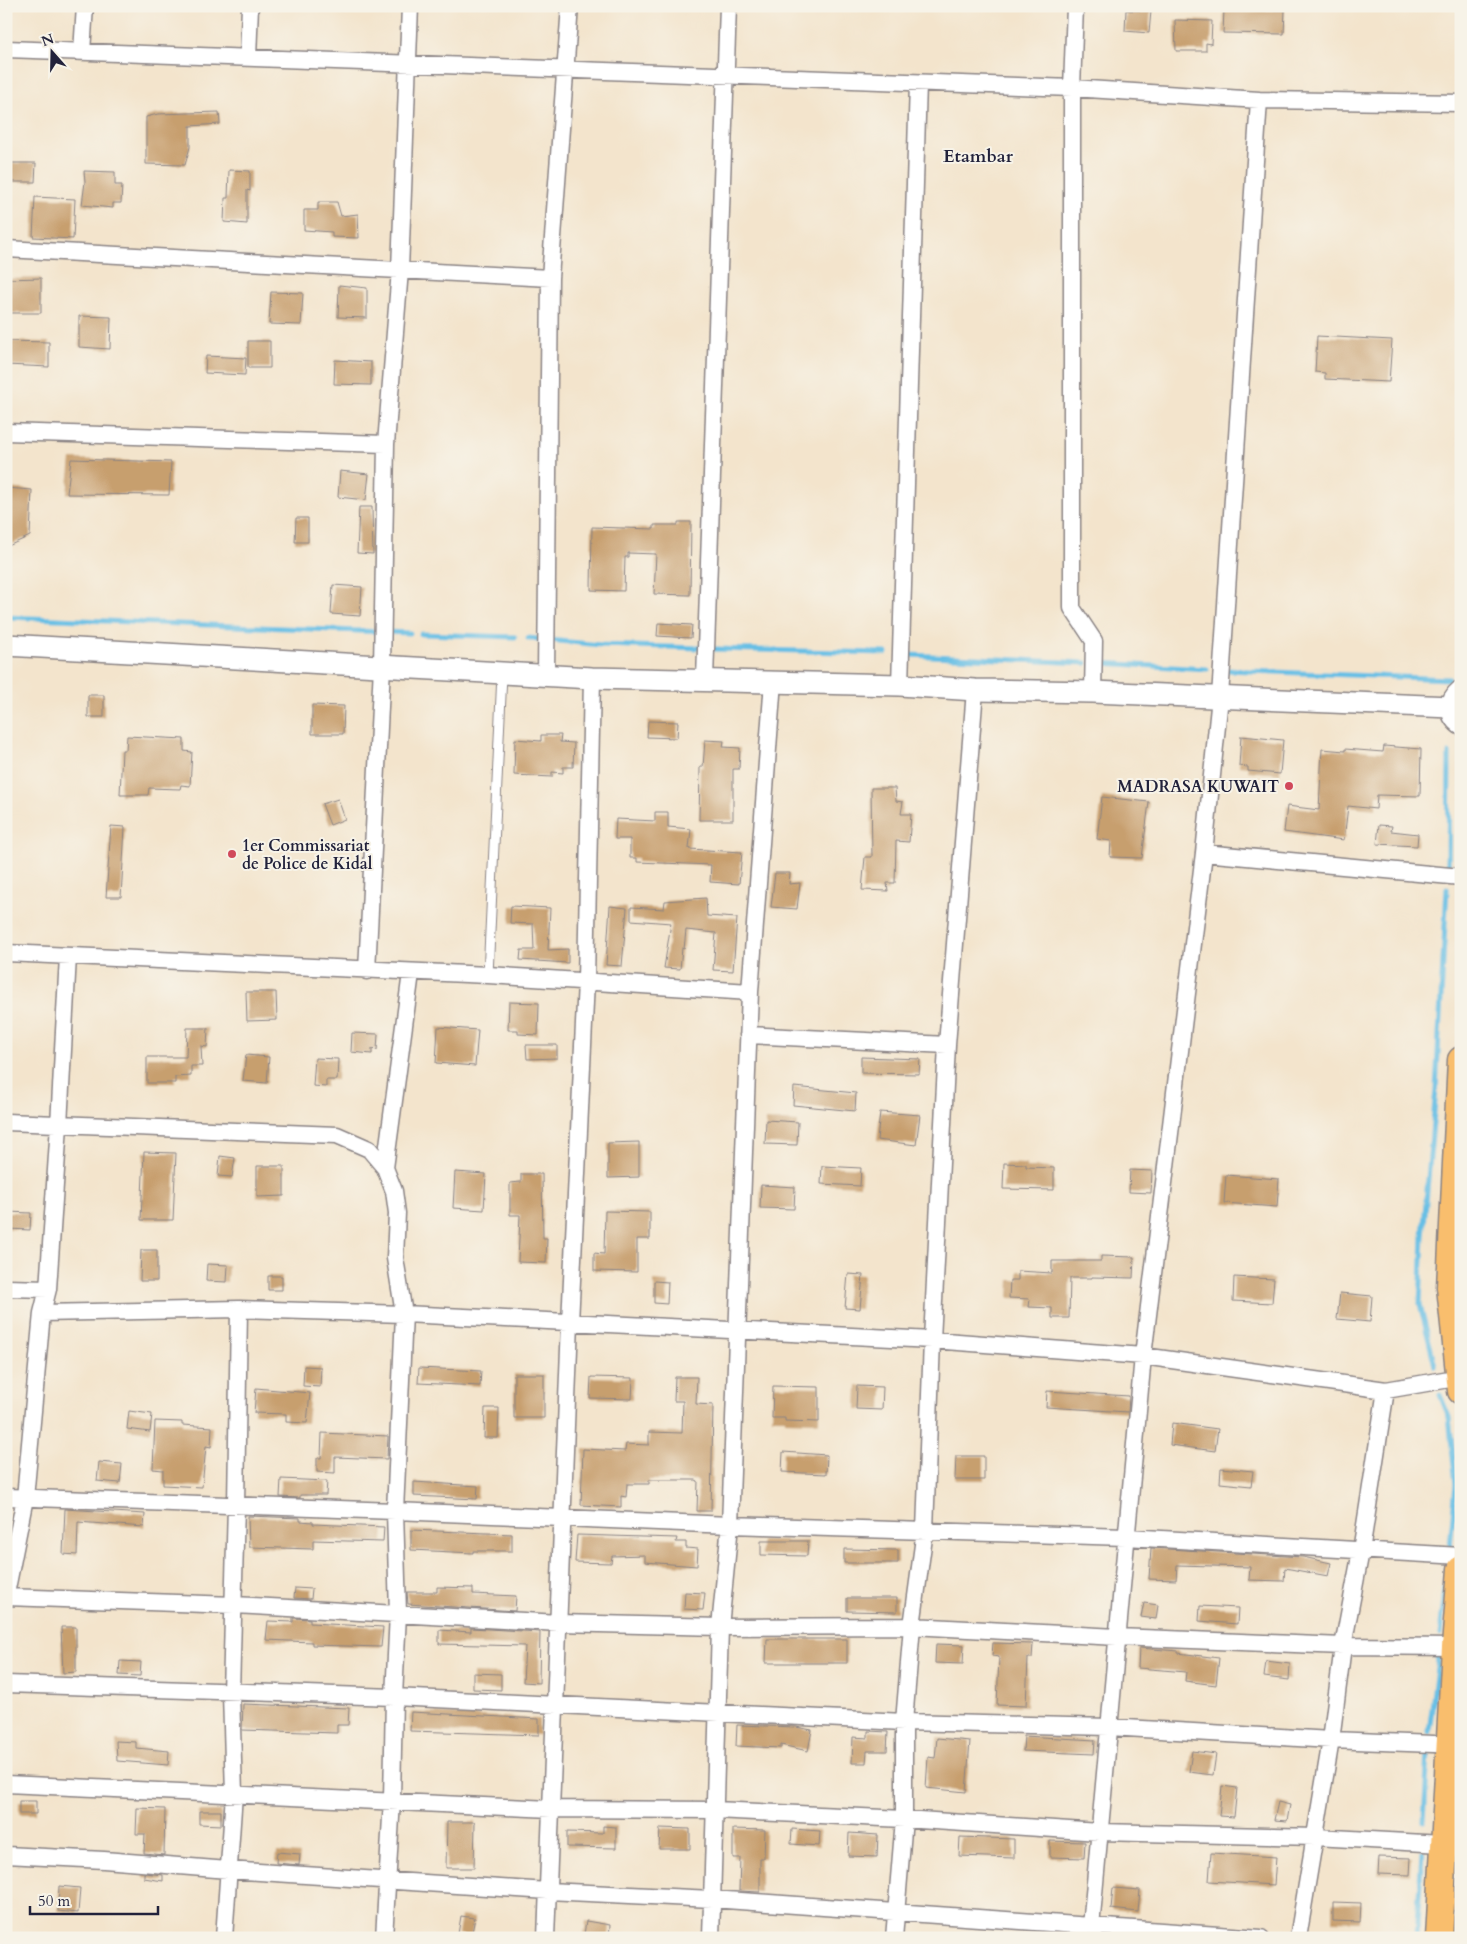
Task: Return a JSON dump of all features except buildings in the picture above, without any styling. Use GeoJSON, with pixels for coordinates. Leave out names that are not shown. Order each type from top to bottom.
{"type":"FeatureCollection","features":[{"type":"Feature","properties":{"kind":"main road"},"geometry":{"type":"LineString","coordinates":[[1460,1382],[1450,1287],[1461,1060]]}},
{"type":"Feature","properties":{"kind":"main road"},"geometry":{"type":"LineString","coordinates":[[1439,1938],[1452,1845],[1455,1647],[1461,1569]]}},
{"type":"Feature","properties":{"kind":"street"},"geometry":{"type":"LineString","coordinates":[[82,52],[85,6]]}},
{"type":"Feature","properties":{"kind":"street"},"geometry":{"type":"LineString","coordinates":[[248,58],[250,6]]}},
{"type":"Feature","properties":{"kind":"street"},"geometry":{"type":"LineString","coordinates":[[367,970],[382,666],[386,444],[400,270],[410,6]]}},
{"type":"Feature","properties":{"kind":"street"},"geometry":{"type":"LineString","coordinates":[[546,674],[550,278],[567,70],[570,6]]}},
{"type":"Feature","properties":{"kind":"street"},"geometry":{"type":"LineString","coordinates":[[705,679],[728,6]]}},
{"type":"Feature","properties":{"kind":"street"},"geometry":{"type":"LineString","coordinates":[[1075,6],[1072,88],[1072,608],[1094,641],[1093,692]]}},
{"type":"Feature","properties":{"kind":"street"},"geometry":{"type":"LineString","coordinates":[[6,49],[1072,88],[1259,100],[1461,103]]}},
{"type":"Feature","properties":{"kind":"street"},"geometry":{"type":"LineString","coordinates":[[900,685],[918,83]]}},
{"type":"Feature","properties":{"kind":"street"},"geometry":{"type":"LineString","coordinates":[[1090,1931],[1143,1356],[1204,854],[1220,697],[1259,100]]}},
{"type":"Feature","properties":{"kind":"street"},"geometry":{"type":"LineString","coordinates":[[6,249],[550,278]]}},
{"type":"Feature","properties":{"kind":"street"},"geometry":{"type":"LineString","coordinates":[[6,432],[386,444]]}},
{"type":"Feature","properties":{"kind":"street"},"geometry":{"type":"LineString","coordinates":[[6,645],[592,678],[705,679],[900,685],[975,690],[1093,692],[1458,707]]}},
{"type":"Feature","properties":{"kind":"street"},"geometry":{"type":"LineString","coordinates":[[546,1938],[570,1323],[586,981],[592,678]]}},
{"type":"Feature","properties":{"kind":"street"},"geometry":{"type":"LineString","coordinates":[[711,1938],[720,1627],[730,1525],[750,992],[773,681]]}},
{"type":"Feature","properties":{"kind":"street"},"geometry":{"type":"LineString","coordinates":[[894,1938],[904,1819],[904,1722],[912,1626],[925,1530],[932,1340],[947,1045],[975,690]]}},
{"type":"Feature","properties":{"kind":"street"},"geometry":{"type":"LineString","coordinates":[[1204,854],[1461,877]]}},
{"type":"Feature","properties":{"kind":"street"},"geometry":{"type":"LineString","coordinates":[[6,953],[410,973],[488,975],[750,992]]}},
{"type":"Feature","properties":{"kind":"street"},"geometry":{"type":"LineString","coordinates":[[68,956],[48,1289],[42,1313],[25,1498],[6,1595],[398,1613],[559,1623],[720,1627],[912,1626],[1343,1646],[1455,1647]]}},
{"type":"Feature","properties":{"kind":"street"},"geometry":{"type":"LineString","coordinates":[[385,1168],[410,973]]}},
{"type":"Feature","properties":{"kind":"street"},"geometry":{"type":"LineString","coordinates":[[748,1035],[947,1045]]}},
{"type":"Feature","properties":{"kind":"street"},"geometry":{"type":"LineString","coordinates":[[6,1122],[338,1135],[369,1149],[385,1168],[394,1191],[397,1212],[395,1258],[404,1314],[395,1510],[398,1613],[392,1800],[384,1938]]}},
{"type":"Feature","properties":{"kind":"street"},"geometry":{"type":"LineString","coordinates":[[6,1288],[48,1289]]}},
{"type":"Feature","properties":{"kind":"street"},"geometry":{"type":"LineString","coordinates":[[42,1313],[238,1309],[404,1314],[737,1330],[932,1340],[1143,1356],[1386,1390],[1460,1382]]}},
{"type":"Feature","properties":{"kind":"street"},"geometry":{"type":"LineString","coordinates":[[224,1938],[234,1794],[231,1693],[236,1505],[238,1309]]}},
{"type":"Feature","properties":{"kind":"street"},"geometry":{"type":"LineString","coordinates":[[1298,1938],[1331,1740],[1343,1646],[1361,1551],[1386,1390]]}},
{"type":"Feature","properties":{"kind":"street"},"geometry":{"type":"LineString","coordinates":[[6,1497],[395,1510],[730,1525],[1126,1537],[1461,1556]]}},
{"type":"Feature","properties":{"kind":"street"},"geometry":{"type":"LineString","coordinates":[[6,1684],[394,1697],[904,1722],[1109,1727],[1455,1745]]}},
{"type":"Feature","properties":{"kind":"street"},"geometry":{"type":"LineString","coordinates":[[6,1784],[392,1800],[551,1809],[715,1810],[904,1819],[1099,1832],[1315,1837],[1452,1845]]}},
{"type":"Feature","properties":{"kind":"street"},"geometry":{"type":"LineString","coordinates":[[6,1854],[548,1891],[712,1899],[896,1912],[1090,1931],[1261,1938]]}},
{"type":"Feature","properties":{"kind":"lane"},"geometry":{"type":"LineString","coordinates":[[488,975],[502,673]]}},
{"type":"Feature","properties":{"kind":"waterway"},"geometry":{"type":"LineString","coordinates":[[6,617],[410,633]]}},
{"type":"Feature","properties":{"kind":"waterway"},"geometry":{"type":"LineString","coordinates":[[421,634],[515,637]]}},
{"type":"Feature","properties":{"kind":"waterway"},"geometry":{"type":"LineString","coordinates":[[528,638],[601,645],[700,648]]}},
{"type":"Feature","properties":{"kind":"waterway"},"geometry":{"type":"LineString","coordinates":[[715,649],[886,653]]}},
{"type":"Feature","properties":{"kind":"waterway"},"geometry":{"type":"LineString","coordinates":[[909,655],[1086,663]]}},
{"type":"Feature","properties":{"kind":"waterway"},"geometry":{"type":"LineString","coordinates":[[1101,663],[1207,669]]}},
{"type":"Feature","properties":{"kind":"waterway"},"geometry":{"type":"LineString","coordinates":[[1227,670],[1449,679]]}},
{"type":"Feature","properties":{"kind":"waterway"},"geometry":{"type":"LineString","coordinates":[[1448,869],[1449,753]]}},
{"type":"Feature","properties":{"kind":"waterway"},"geometry":{"type":"LineString","coordinates":[[1435,1366],[1420,1304],[1423,1236],[1436,1089],[1447,888]]}},
{"type":"Feature","properties":{"kind":"waterway"},"geometry":{"type":"LineString","coordinates":[[1440,1395],[1449,1417],[1456,1485],[1450,1546]]}},
{"type":"Feature","properties":{"kind":"waterway"},"geometry":{"type":"LineString","coordinates":[[1440,1635],[1447,1569]]}},
{"type":"Feature","properties":{"kind":"waterway"},"geometry":{"type":"LineString","coordinates":[[1429,1732],[1439,1652]]}},
{"type":"Feature","properties":{"kind":"waterway"},"geometry":{"type":"LineString","coordinates":[[1424,1821],[1428,1753]]}},
{"type":"Feature","properties":{"kind":"waterway"},"geometry":{"type":"LineString","coordinates":[[1416,1937],[1422,1853]]}},
{"type":"Feature","properties":{"kind":"place","name":"MADRASA KUWAIT"},"geometry":{"type":"Point","coordinates":[1289,786]}},
{"type":"Feature","properties":{"kind":"place","name":"1er Commissariat de Police de Kidal"},"geometry":{"type":"Point","coordinates":[232,854]}},
{"type":"Feature","properties":{"kind":"district","name":"Etambar"},"geometry":{"type":"Point","coordinates":[978,156]}}]}
